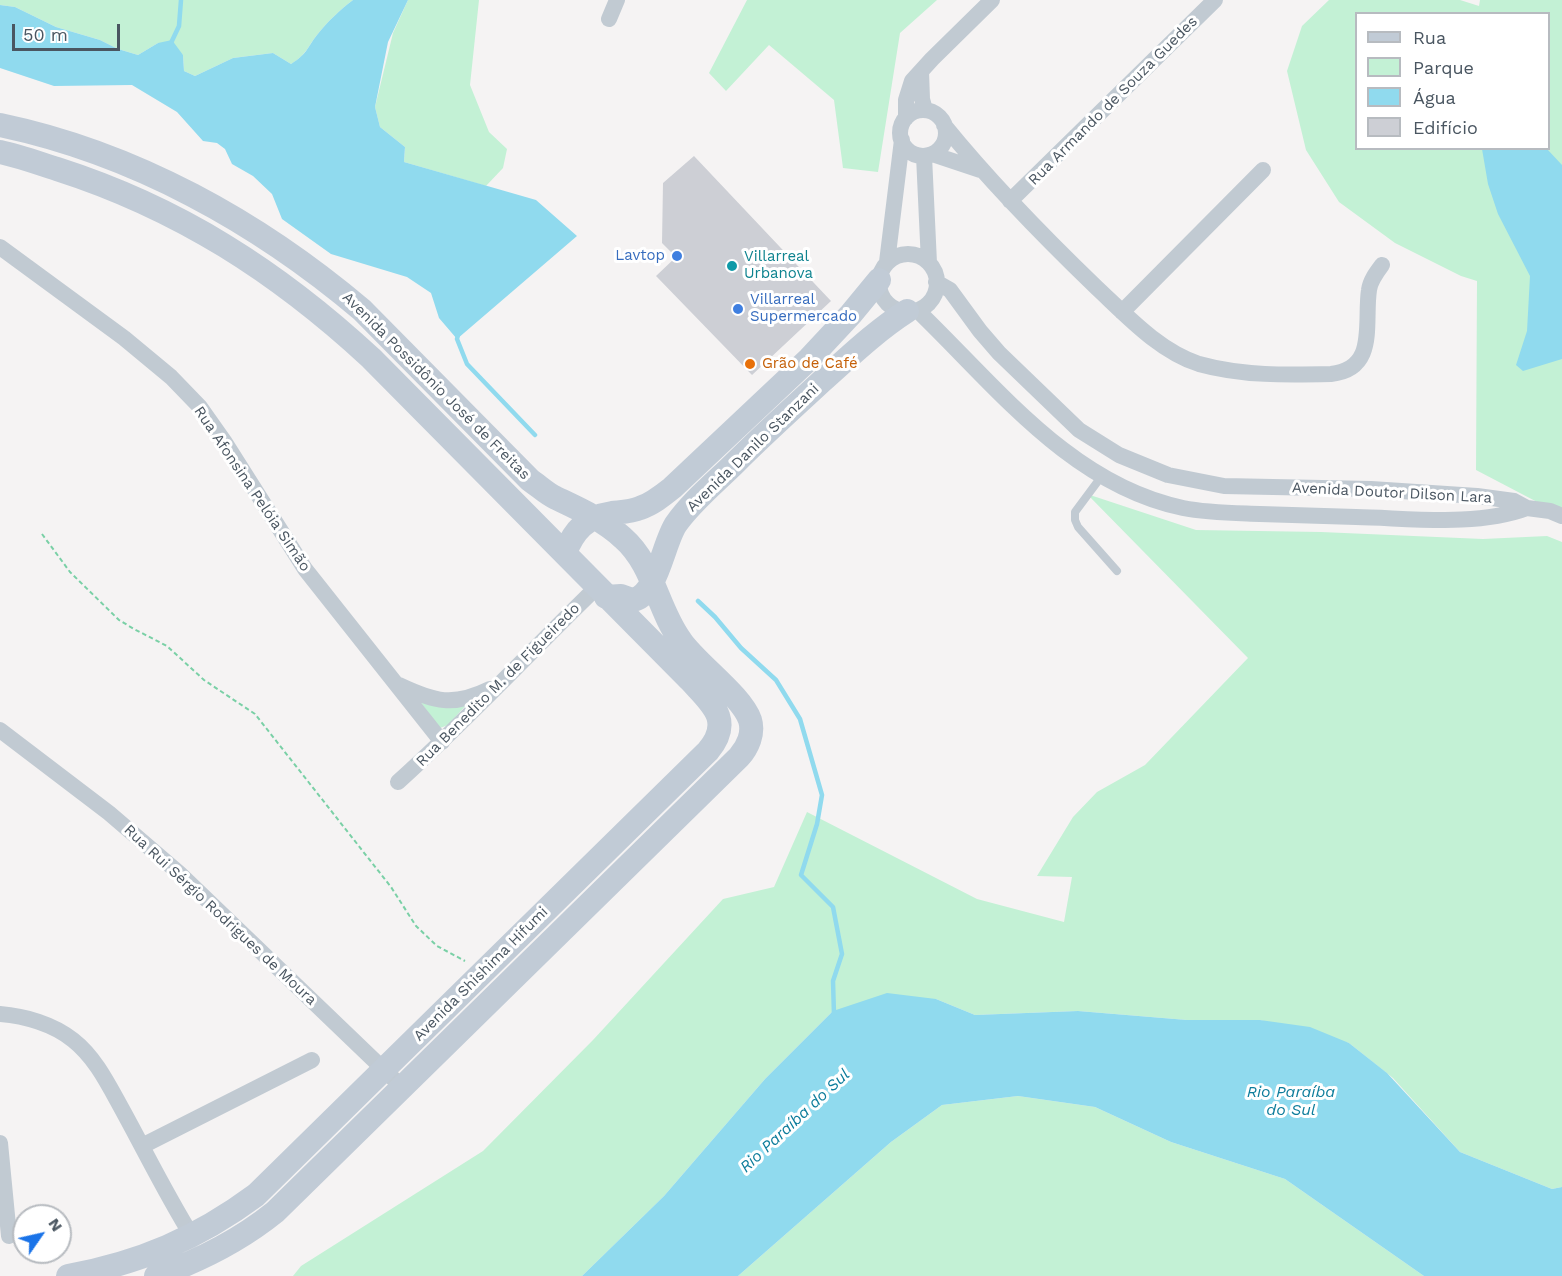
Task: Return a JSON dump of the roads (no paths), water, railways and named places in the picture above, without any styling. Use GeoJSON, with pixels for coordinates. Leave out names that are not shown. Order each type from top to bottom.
{"type":"FeatureCollection","features":[{"type":"Feature","properties":{"kind":"street"},"geometry":{"type":"LineString","coordinates":[[609,19],[617,0]]}},
{"type":"Feature","properties":{"kind":"street"},"geometry":{"type":"LineString","coordinates":[[906,118],[904,110],[912,81],[992,0]]}},
{"type":"Feature","properties":{"kind":"street","name":"Rua Armando de Souza Guedes"},"geometry":{"type":"LineString","coordinates":[[1010,201],[1215,0]]}},
{"type":"Feature","properties":{"kind":"street"},"geometry":{"type":"LineString","coordinates":[[921,71],[922,99],[925,110]]}},
{"type":"Feature","properties":{"kind":"street"},"geometry":{"type":"LineString","coordinates":[[981,170],[910,152],[900,132],[906,118],[915,111],[925,110],[934,113],[1010,201],[1143,331],[1164,346],[1198,363],[1229,371],[1339,374],[1355,364],[1365,351],[1369,288],[1382,265]]}},
{"type":"Feature","properties":{"kind":"street","name":"Avenida Possidônio José de Freitas"},"geometry":{"type":"LineString","coordinates":[[0,125],[66,142],[159,178],[209,203],[266,237],[313,270],[362,310],[530,480],[624,538],[635,551],[654,584]]}},
{"type":"Feature","properties":{"kind":"street"},"geometry":{"type":"LineString","coordinates":[[928,155],[942,146],[945,140],[944,125]]}},
{"type":"Feature","properties":{"kind":"street"},"geometry":{"type":"LineString","coordinates":[[883,271],[895,256],[904,254],[921,257],[928,263],[935,275],[936,282],[931,299],[912,311],[899,310],[886,302],[879,288],[902,140]]}},
{"type":"Feature","properties":{"kind":"street","name":"Avenida Possidônio José de Freitas"},"geometry":{"type":"LineString","coordinates":[[0,152],[72,174],[128,195],[184,222],[233,250],[282,283],[328,318],[371,358],[602,592]]}},
{"type":"Feature","properties":{"kind":"street"},"geometry":{"type":"LineString","coordinates":[[928,155],[928,263]]}},
{"type":"Feature","properties":{"kind":"street"},"geometry":{"type":"LineString","coordinates":[[1122,312],[1263,170]]}},
{"type":"Feature","properties":{"kind":"street","name":"Rua Afonsina Pelóia Simão"},"geometry":{"type":"LineString","coordinates":[[0,247],[124,338],[171,377],[200,408],[224,441],[305,569],[442,742]]}},
{"type":"Feature","properties":{"kind":"street","name":"Avenida Danilo Stanzani"},"geometry":{"type":"LineString","coordinates":[[588,514],[641,508],[672,488],[809,359],[851,314],[883,271]]}},
{"type":"Feature","properties":{"kind":"street","name":"Avenida Doutor Dilson Lara"},"geometry":{"type":"LineString","coordinates":[[936,282],[950,290],[980,331],[1079,430],[1119,455],[1168,475],[1206,483],[1237,486],[1371,489],[1477,496],[1514,501],[1527,508]]}},
{"type":"Feature","properties":{"kind":"street","name":"Avenida Danilo Stanzani"},"geometry":{"type":"LineString","coordinates":[[654,584],[670,533],[692,504],[768,430],[879,330],[912,311]]}},
{"type":"Feature","properties":{"kind":"street","name":"Avenida Doutor Dilson Lara"},"geometry":{"type":"LineString","coordinates":[[912,311],[1067,453],[1101,477],[1134,492],[1183,508],[1235,514],[1461,519],[1500,517],[1527,508]]}},
{"type":"Feature","properties":{"kind":"street"},"geometry":{"type":"LineString","coordinates":[[1235,514],[1237,486]]}},
{"type":"Feature","properties":{"kind":"street"},"geometry":{"type":"LineString","coordinates":[[1527,508],[1550,511],[1562,516]]}},
{"type":"Feature","properties":{"kind":"street"},"geometry":{"type":"LineString","coordinates":[[565,553],[576,530],[588,514]]}},
{"type":"Feature","properties":{"kind":"street"},"geometry":{"type":"LineString","coordinates":[[602,592],[632,600],[639,598],[654,584]]}},
{"type":"Feature","properties":{"kind":"street","name":"Avenida Shishima Hifumi"},"geometry":{"type":"LineString","coordinates":[[156,1276],[214,1252],[261,1223],[403,1088],[739,757],[748,745],[751,724],[746,711],[682,643],[664,613],[654,584]]}},
{"type":"Feature","properties":{"kind":"street","name":"Avenida Shishima Hifumi"},"geometry":{"type":"LineString","coordinates":[[68,1276],[131,1262],[192,1236],[256,1194],[708,751],[719,736],[720,721],[707,699],[602,592]]}},
{"type":"Feature","properties":{"kind":"street","name":"Rua Benedito M. de Figueiredo"},"geometry":{"type":"LineString","coordinates":[[398,782],[442,742],[496,686],[602,592]]}},
{"type":"Feature","properties":{"kind":"street"},"geometry":{"type":"LineString","coordinates":[[395,683],[423,697],[450,701],[469,698],[496,686]]}},
{"type":"Feature","properties":{"kind":"street","name":"Rua Rui Sérgio Rodrigues de Moura"},"geometry":{"type":"LineString","coordinates":[[0,730],[109,813],[171,866],[403,1088]]}},
{"type":"Feature","properties":{"kind":"street"},"geometry":{"type":"LineString","coordinates":[[0,1014],[32,1020],[64,1033],[85,1050],[101,1074],[192,1236]]}},
{"type":"Feature","properties":{"kind":"street"},"geometry":{"type":"LineString","coordinates":[[142,1146],[312,1060]]}},
{"type":"Feature","properties":{"kind":"street"},"geometry":{"type":"LineString","coordinates":[[0,1143],[9,1236]]}},
{"type":"Feature","properties":{"kind":"lane"},"geometry":{"type":"LineString","coordinates":[[1101,477],[1075,512],[1075,519],[1078,526],[1117,571]]}},
{"type":"Feature","properties":{"kind":"water"},"geometry":{"type":"Polygon","coordinates":[[[353,0],[408,0],[388,42],[375,107],[380,127],[405,147],[404,162],[536,200],[577,236],[457,339],[439,318],[431,293],[407,277],[331,254],[282,219],[272,194],[253,176],[232,164],[225,149],[217,143],[203,141],[177,112],[132,85],[54,86],[0,68],[0,5],[15,7],[56,27],[100,40],[138,55],[158,43],[172,40],[183,55],[184,71],[195,76],[233,58],[273,53],[291,64],[304,54],[329,21],[353,0]]]}},
{"type":"Feature","properties":{"kind":"water"},"geometry":{"type":"Polygon","coordinates":[[[1482,150],[1548,150],[1562,165],[1562,359],[1523,371],[1516,365],[1527,331],[1530,276],[1498,214],[1488,184],[1482,150]]]}},
{"type":"Feature","properties":{"kind":"water","name":"Rio Paraíba do Sul"},"geometry":{"type":"Polygon","coordinates":[[[887,993],[936,999],[975,1015],[1078,1011],[1187,1020],[1260,1020],[1310,1027],[1349,1043],[1387,1073],[1460,1152],[1552,1189],[1562,1187],[1562,1276],[1424,1276],[1285,1179],[1171,1142],[1095,1107],[1018,1096],[942,1105],[891,1142],[738,1276],[582,1276],[664,1196],[765,1079],[833,1011],[887,993]]]}},
{"type":"Feature","properties":{"kind":"waterway"},"geometry":{"type":"LineString","coordinates":[[171,43],[179,26],[181,0]]}},
{"type":"Feature","properties":{"kind":"waterway"},"geometry":{"type":"LineString","coordinates":[[458,335],[457,339],[467,364],[535,435]]}},
{"type":"Feature","properties":{"kind":"waterway"},"geometry":{"type":"LineString","coordinates":[[698,601],[741,648],[776,680],[800,719],[822,795],[817,824],[801,875],[833,907],[842,954],[833,981],[834,1015]]}},
{"type":"Feature","properties":{"kind":"place","name":"Lavtop"},"geometry":{"type":"Point","coordinates":[677,256]}},
{"type":"Feature","properties":{"kind":"place","name":"Villarreal Urbanova"},"geometry":{"type":"Point","coordinates":[732,266]}},
{"type":"Feature","properties":{"kind":"place","name":"Villarreal Supermercado"},"geometry":{"type":"Point","coordinates":[738,309]}},
{"type":"Feature","properties":{"kind":"place","name":"Grão de Café"},"geometry":{"type":"Point","coordinates":[750,364]}}]}
